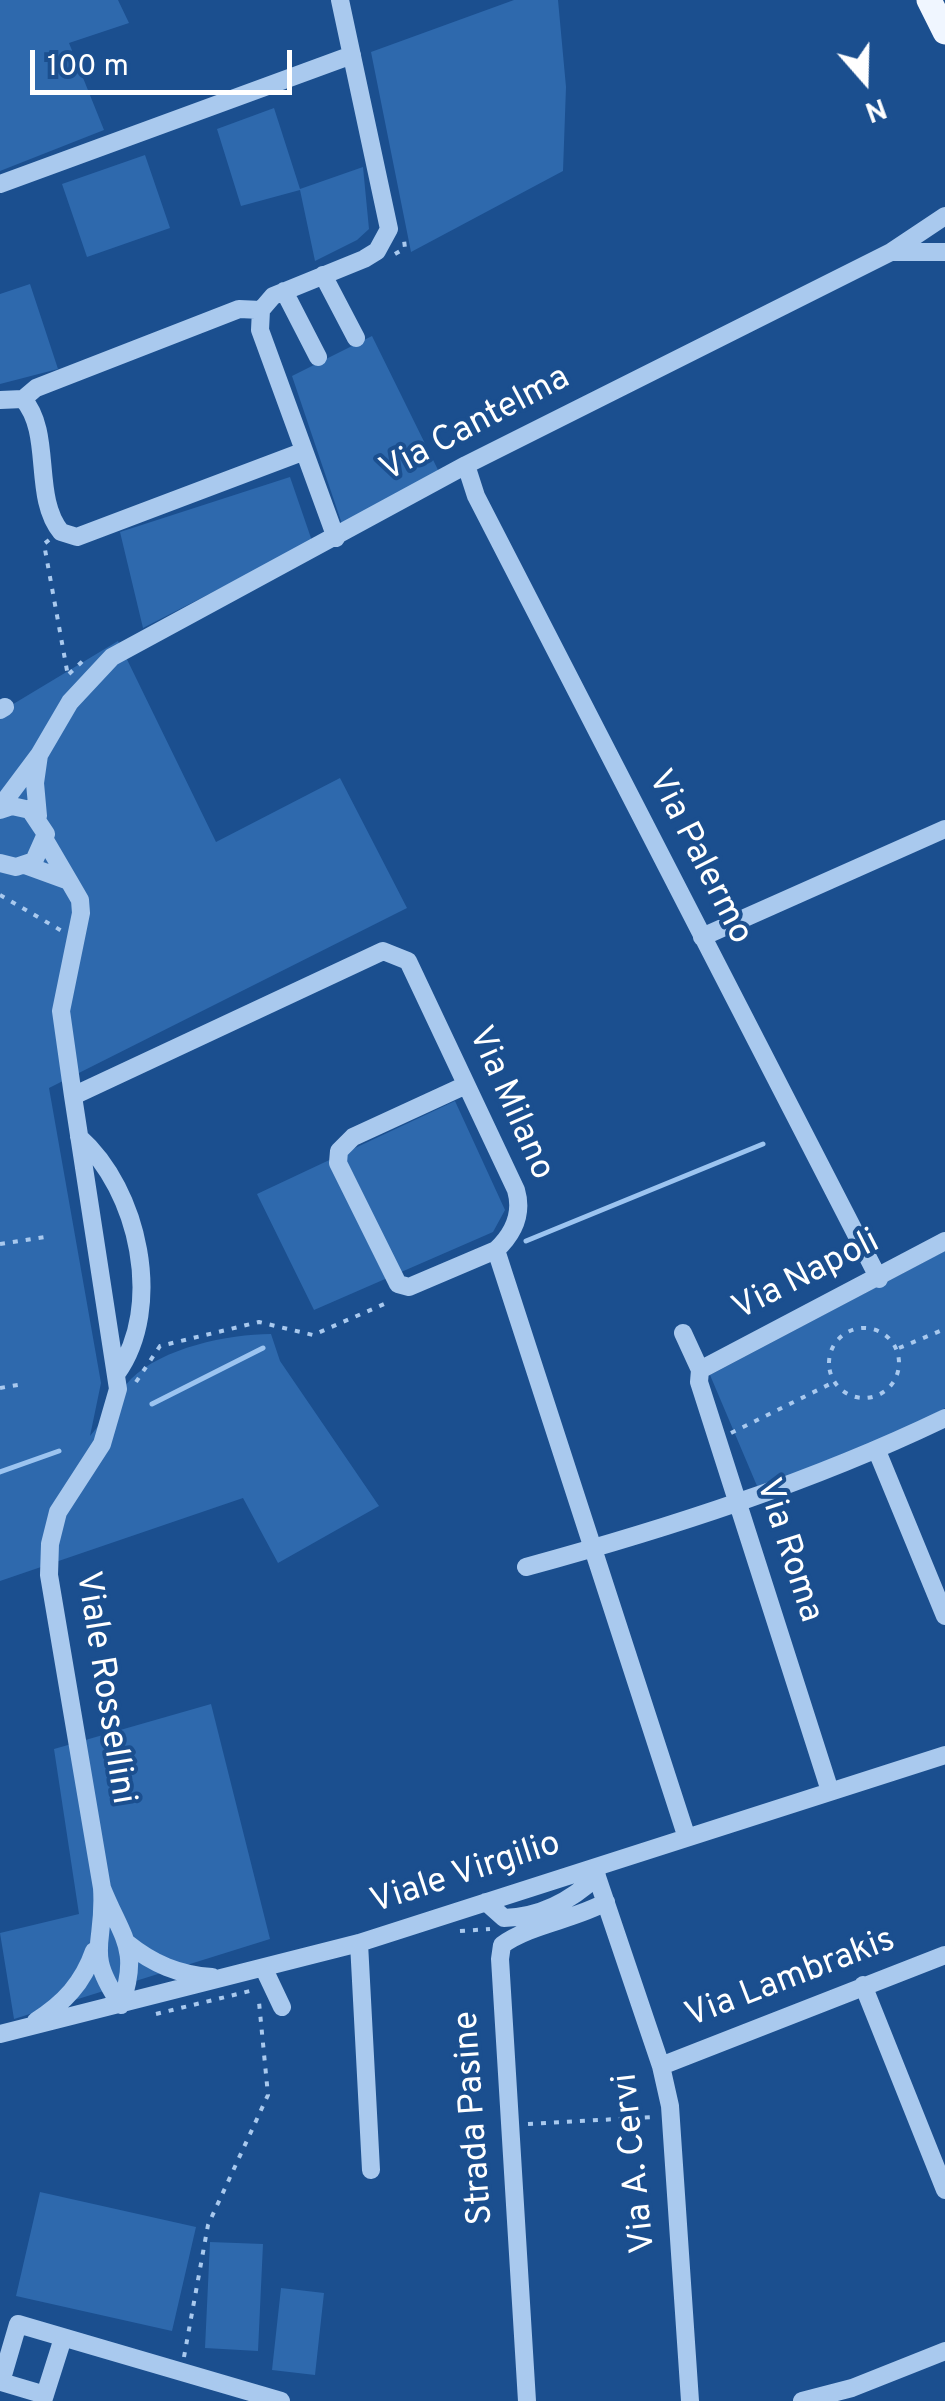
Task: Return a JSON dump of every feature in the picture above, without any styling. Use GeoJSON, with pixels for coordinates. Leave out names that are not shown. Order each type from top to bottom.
{"type":"FeatureCollection","features":[{"type":"Feature","properties":{"kind":"main road"},"geometry":{"type":"LineString","coordinates":[[929,0],[945,32]]}},
{"type":"Feature","properties":{"kind":"street"},"geometry":{"type":"LineString","coordinates":[[336,538],[260,330],[261,310],[273,296],[387,248],[389,228],[340,0]]}},
{"type":"Feature","properties":{"kind":"street"},"geometry":{"type":"LineString","coordinates":[[0,184],[352,55]]}},
{"type":"Feature","properties":{"kind":"street","name":"Via Cantelma"},"geometry":{"type":"LineString","coordinates":[[40,755],[70,702],[96,668],[466,465],[891,252],[945,217]]}},
{"type":"Feature","properties":{"kind":"street"},"geometry":{"type":"LineString","coordinates":[[891,252],[945,252]]}},
{"type":"Feature","properties":{"kind":"street"},"geometry":{"type":"LineString","coordinates":[[323,276],[356,338]]}},
{"type":"Feature","properties":{"kind":"street"},"geometry":{"type":"LineString","coordinates":[[284,291],[318,357]]}},
{"type":"Feature","properties":{"kind":"street"},"geometry":{"type":"LineString","coordinates":[[0,400],[23,400],[36,388],[239,309],[261,310]]}},
{"type":"Feature","properties":{"kind":"street"},"geometry":{"type":"LineString","coordinates":[[23,400],[32,416],[52,517],[61,532],[77,537],[302,452]]}},
{"type":"Feature","properties":{"kind":"street","name":"Via Palermo"},"geometry":{"type":"LineString","coordinates":[[466,465],[476,496],[878,1279]]}},
{"type":"Feature","properties":{"kind":"street"},"geometry":{"type":"LineString","coordinates":[[1,808],[40,755]]}},
{"type":"Feature","properties":{"kind":"street"},"geometry":{"type":"LineString","coordinates":[[40,755],[35,782],[38,816],[46,840],[80,900],[81,913],[60,1011],[73,1096]]}},
{"type":"Feature","properties":{"kind":"street"},"geometry":{"type":"LineString","coordinates":[[1,808],[21,806],[38,816]]}},
{"type":"Feature","properties":{"kind":"street"},"geometry":{"type":"LineString","coordinates":[[702,937],[945,829]]}},
{"type":"Feature","properties":{"kind":"street"},"geometry":{"type":"LineString","coordinates":[[9,867],[41,854],[46,840]]}},
{"type":"Feature","properties":{"kind":"street"},"geometry":{"type":"LineString","coordinates":[[9,867],[68,881]]}},
{"type":"Feature","properties":{"kind":"street","name":"Via Milano"},"geometry":{"type":"LineString","coordinates":[[73,1096],[383,950],[408,961],[519,1201],[514,1230],[496,1250]]}},
{"type":"Feature","properties":{"kind":"street"},"geometry":{"type":"LineString","coordinates":[[466,1085],[353,1137],[340,1151],[342,1174],[398,1284],[409,1287],[496,1250],[686,1836]]}},
{"type":"Feature","properties":{"kind":"street","name":"Viale Rossellini"},"geometry":{"type":"LineString","coordinates":[[73,1096],[118,1381],[102,1444],[58,1512],[50,1560],[102,1888]]}},
{"type":"Feature","properties":{"kind":"street"},"geometry":{"type":"LineString","coordinates":[[80,1137],[116,1182],[136,1258],[141,1328],[118,1381]]}},
{"type":"Feature","properties":{"kind":"street","name":"Via Napoli"},"geometry":{"type":"LineString","coordinates":[[700,1370],[945,1242]]}},
{"type":"Feature","properties":{"kind":"street","name":"Via Roma"},"geometry":{"type":"LineString","coordinates":[[683,1333],[700,1370],[698,1382],[830,1792]]}},
{"type":"Feature","properties":{"kind":"street"},"geometry":{"type":"LineString","coordinates":[[526,1567],[737,1502],[877,1451],[945,1418]]}},
{"type":"Feature","properties":{"kind":"street"},"geometry":{"type":"LineString","coordinates":[[877,1451],[945,1616]]}},
{"type":"Feature","properties":{"kind":"street","name":"Viale Virgilio"},"geometry":{"type":"LineString","coordinates":[[0,2034],[359,1943],[596,1872],[686,1836],[945,1755]]}},
{"type":"Feature","properties":{"kind":"street","name":"Via A. Cervi"},"geometry":{"type":"LineString","coordinates":[[596,1872],[662,2066],[670,2106],[690,2401]]}},
{"type":"Feature","properties":{"kind":"street"},"geometry":{"type":"LineString","coordinates":[[27,2028],[62,2004],[88,1969],[104,1919],[102,1888]]}},
{"type":"Feature","properties":{"kind":"street"},"geometry":{"type":"LineString","coordinates":[[102,1888],[126,1941],[132,1972],[121,2005]]}},
{"type":"Feature","properties":{"kind":"street","name":"Strada Pasine"},"geometry":{"type":"LineString","coordinates":[[527,2401],[502,1945],[514,1936],[566,1921],[606,1902]]}},
{"type":"Feature","properties":{"kind":"street"},"geometry":{"type":"LineString","coordinates":[[98,1941],[100,1972],[121,2005]]}},
{"type":"Feature","properties":{"kind":"street"},"geometry":{"type":"LineString","coordinates":[[126,1941],[161,1966],[190,1976],[233,1978]]}},
{"type":"Feature","properties":{"kind":"street"},"geometry":{"type":"LineString","coordinates":[[359,1943],[371,2170]]}},
{"type":"Feature","properties":{"kind":"street","name":"Via Lambrakis"},"geometry":{"type":"LineString","coordinates":[[662,2066],[945,1955]]}},
{"type":"Feature","properties":{"kind":"street"},"geometry":{"type":"LineString","coordinates":[[260,1971],[282,2007]]}},
{"type":"Feature","properties":{"kind":"street"},"geometry":{"type":"LineString","coordinates":[[863,1985],[945,2190]]}},
{"type":"Feature","properties":{"kind":"street"},"geometry":{"type":"LineString","coordinates":[[63,2338],[44,2398],[1,2382],[6,2340],[18,2324],[281,2401]]}},
{"type":"Feature","properties":{"kind":"street"},"geometry":{"type":"LineString","coordinates":[[802,2401],[855,2394],[945,2350]]}},
{"type":"Feature","properties":{"kind":"path"},"geometry":{"type":"LineString","coordinates":[[387,248],[406,248],[402,229]]}},
{"type":"Feature","properties":{"kind":"path"},"geometry":{"type":"LineString","coordinates":[[61,532],[44,544],[68,676],[61,690]]}},
{"type":"Feature","properties":{"kind":"path"},"geometry":{"type":"LineString","coordinates":[[0,1244],[44,1237]]}},
{"type":"Feature","properties":{"kind":"path"},"geometry":{"type":"LineString","coordinates":[[118,1381],[128,1392],[160,1346],[258,1322],[313,1335],[390,1302],[398,1284]]}},
{"type":"Feature","properties":{"kind":"path"},"geometry":{"type":"LineString","coordinates":[[870,1328],[890,1340],[896,1349],[900,1360],[894,1383],[875,1397],[852,1396],[834,1382],[829,1360],[839,1339],[848,1332],[870,1328]]}},
{"type":"Feature","properties":{"kind":"path"},"geometry":{"type":"LineString","coordinates":[[896,1349],[945,1329]]}},
{"type":"Feature","properties":{"kind":"path"},"geometry":{"type":"LineString","coordinates":[[718,1440],[834,1382]]}},
{"type":"Feature","properties":{"kind":"path"},"geometry":{"type":"LineString","coordinates":[[0,1388],[23,1384]]}},
{"type":"Feature","properties":{"kind":"path"},"geometry":{"type":"LineString","coordinates":[[181,2371],[208,2225],[268,2094],[260,1971]]}},
{"type":"Feature","properties":{"kind":"path"},"geometry":{"type":"LineString","coordinates":[[509,2125],[654,2117],[670,2106]]}},
{"type":"Feature","properties":{"kind":"shaded area"},"geometry":{"type":"Polygon","coordinates":[[[0,0],[118,0],[129,23],[69,43],[104,130],[0,171],[0,0]]]}},
{"type":"Feature","properties":{"kind":"shaded area"},"geometry":{"type":"Polygon","coordinates":[[[514,0],[558,0],[566,87],[563,171],[411,252],[371,52],[514,0]]]}},
{"type":"Feature","properties":{"kind":"shaded area"},"geometry":{"type":"Polygon","coordinates":[[[274,108],[300,189],[363,167],[369,229],[357,240],[315,261],[300,190],[241,206],[217,129],[274,108]]]}},
{"type":"Feature","properties":{"kind":"shaded area"},"geometry":{"type":"Polygon","coordinates":[[[145,155],[170,228],[87,257],[62,184],[145,155]]]}},
{"type":"Feature","properties":{"kind":"shaded area"},"geometry":{"type":"Polygon","coordinates":[[[30,284],[58,369],[0,384],[0,294],[30,284]]]}},
{"type":"Feature","properties":{"kind":"shaded area"},"geometry":{"type":"Polygon","coordinates":[[[372,336],[440,474],[342,524],[292,376],[372,336]]]}},
{"type":"Feature","properties":{"kind":"shaded area"},"geometry":{"type":"Polygon","coordinates":[[[290,477],[312,541],[143,628],[120,532],[290,477]]]}},
{"type":"Feature","properties":{"kind":"shaded area"},"geometry":{"type":"Polygon","coordinates":[[[118,641],[216,842],[340,778],[407,908],[49,1088],[101,1383],[90,1436],[120,1392],[144,1368],[196,1345],[271,1334],[280,1361],[379,1506],[278,1563],[243,1498],[0,1581],[0,712],[118,641]]]}},
{"type":"Feature","properties":{"kind":"shaded area"},"geometry":{"type":"Polygon","coordinates":[[[455,1101],[505,1210],[493,1232],[314,1310],[257,1194],[455,1101]]]}},
{"type":"Feature","properties":{"kind":"shaded area"},"geometry":{"type":"Polygon","coordinates":[[[945,1251],[945,1408],[877,1445],[760,1493],[710,1375],[945,1251]]]}},
{"type":"Feature","properties":{"kind":"shaded area"},"geometry":{"type":"Polygon","coordinates":[[[211,1704],[270,1939],[14,2019],[0,1933],[79,1914],[54,1749],[211,1704]]]}},
{"type":"Feature","properties":{"kind":"shaded area"},"geometry":{"type":"Polygon","coordinates":[[[40,2192],[196,2227],[172,2331],[16,2296],[40,2192]]]}},
{"type":"Feature","properties":{"kind":"shaded area"},"geometry":{"type":"Polygon","coordinates":[[[210,2242],[263,2244],[258,2351],[205,2348],[210,2242]]]}},
{"type":"Feature","properties":{"kind":"shaded area"},"geometry":{"type":"Polygon","coordinates":[[[281,2288],[324,2293],[315,2375],[272,2370],[281,2288]]]}},
{"type":"Feature","properties":{"kind":"waterway"},"geometry":{"type":"LineString","coordinates":[[526,1241],[763,1144]]}},
{"type":"Feature","properties":{"kind":"waterway"},"geometry":{"type":"LineString","coordinates":[[152,1404],[263,1348]]}},
{"type":"Feature","properties":{"kind":"waterway"},"geometry":{"type":"LineString","coordinates":[[0,1472],[59,1451]]}}]}
